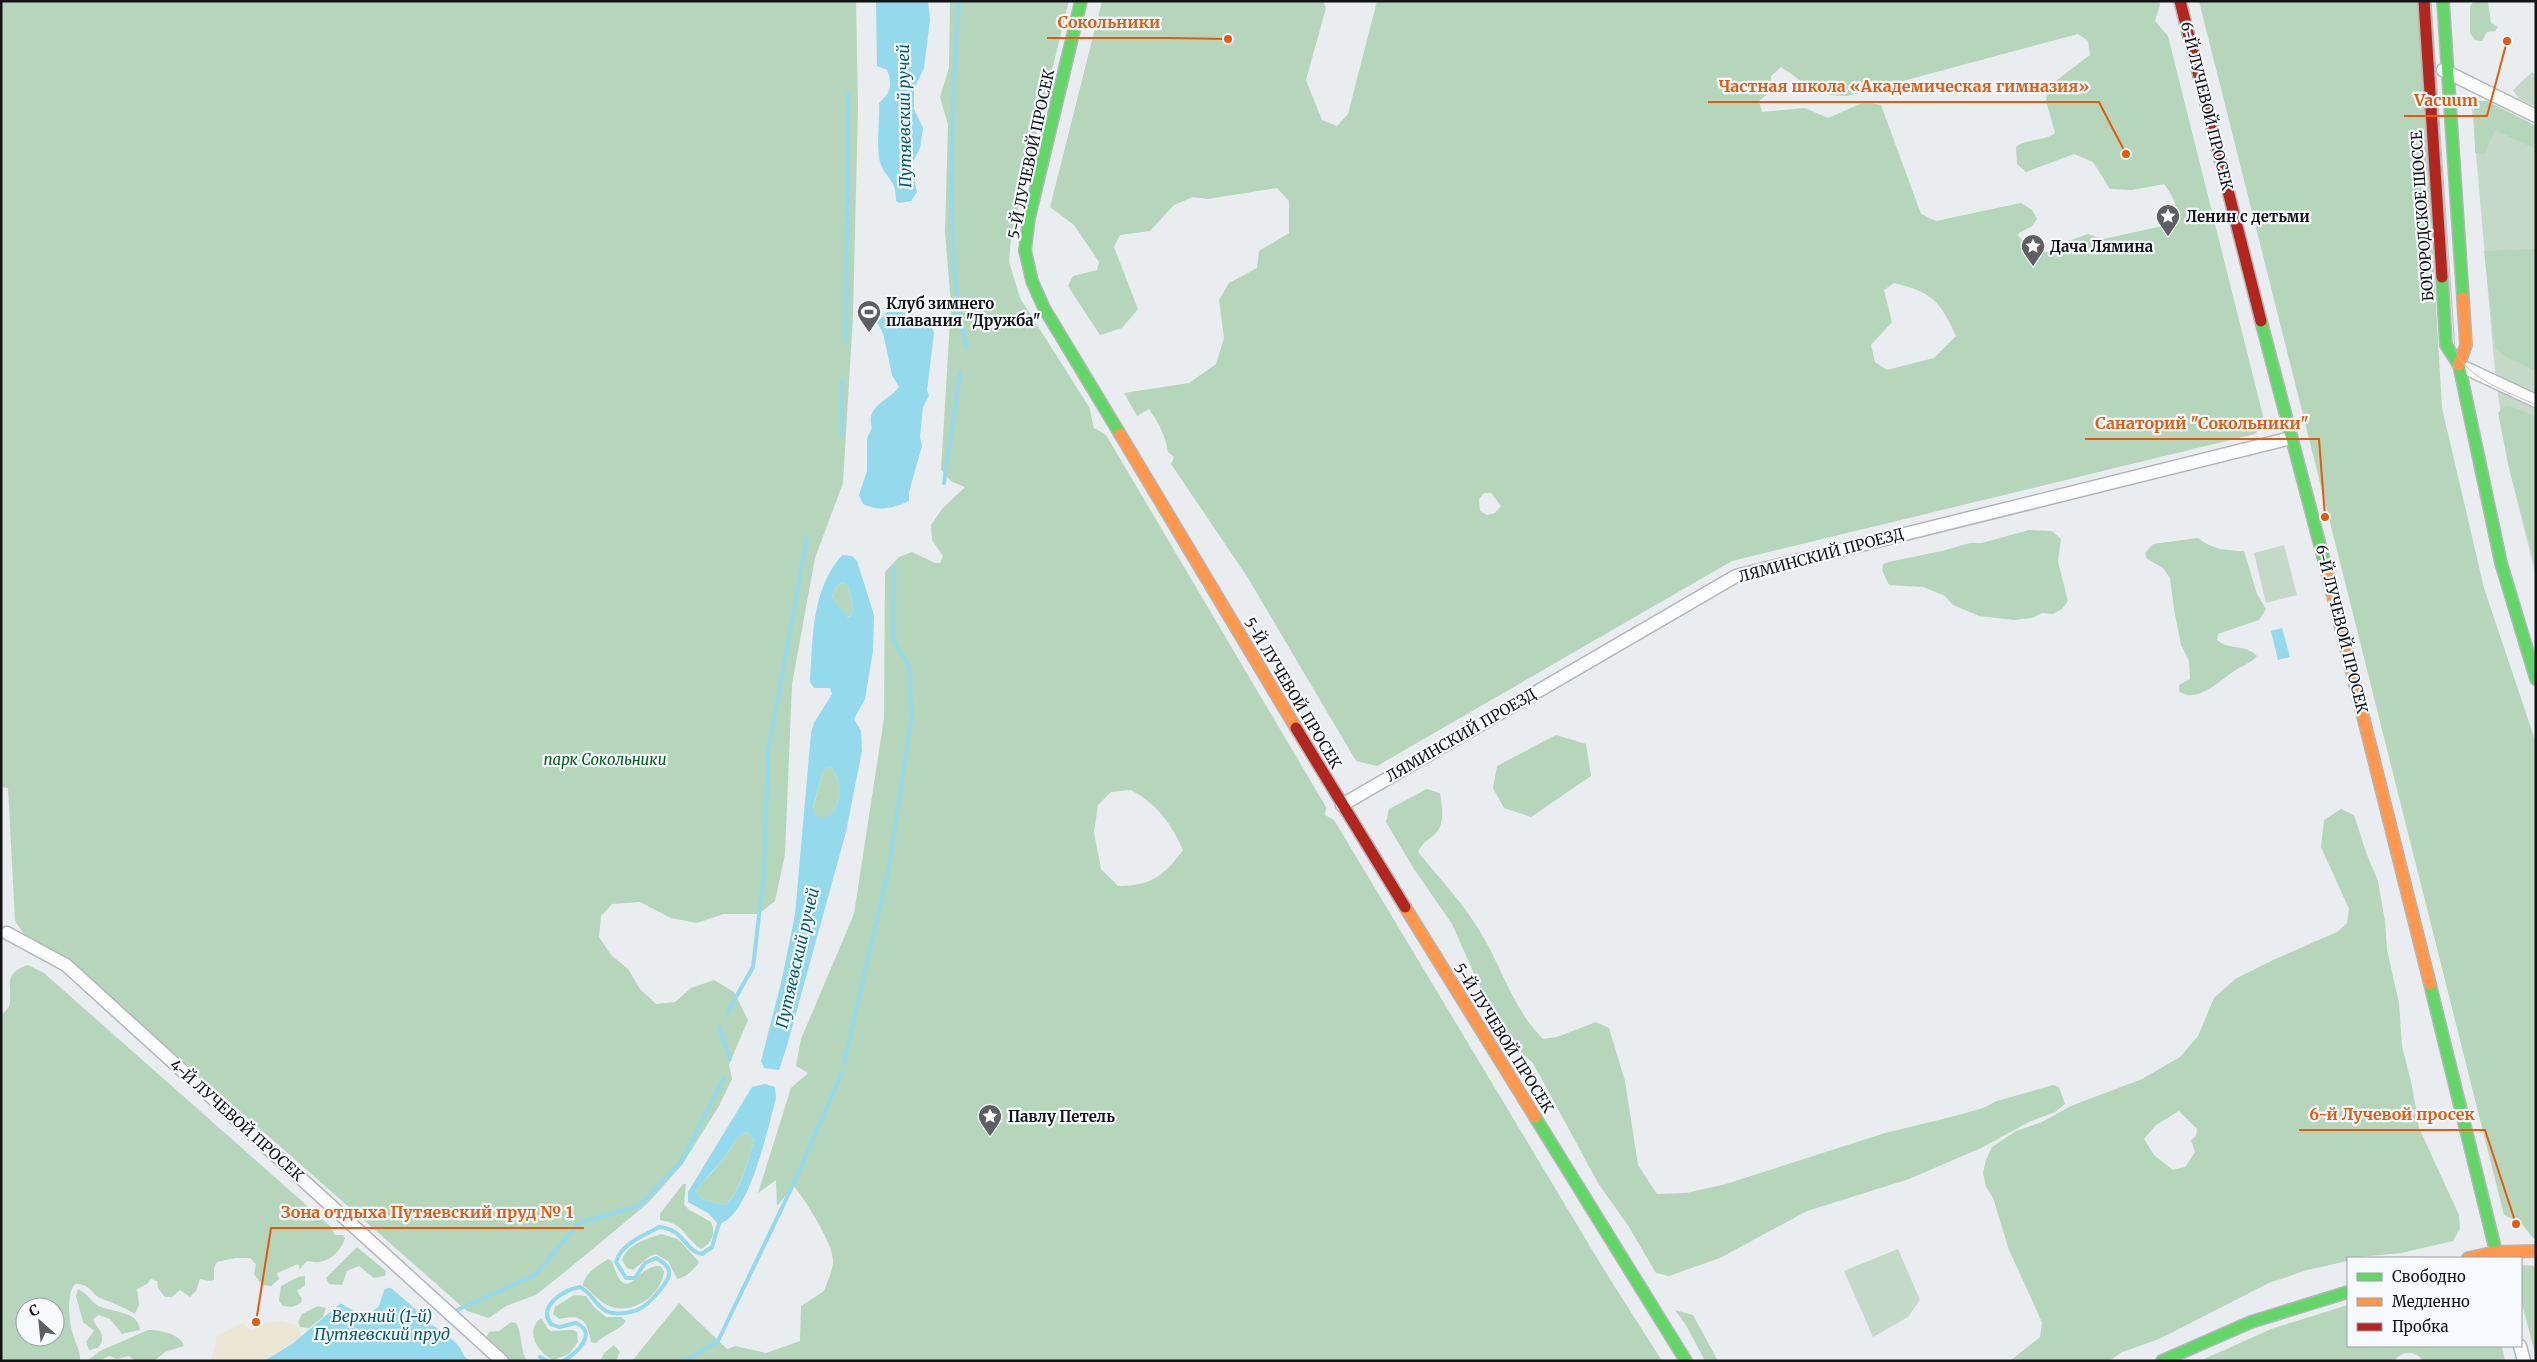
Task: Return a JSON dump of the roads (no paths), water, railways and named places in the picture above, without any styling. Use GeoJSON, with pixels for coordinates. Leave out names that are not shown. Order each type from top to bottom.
{"type":"FeatureCollection","features":[{"type":"Feature","properties":{"kind":"street","name":"5-Й ЛУЧЕВОЙ ПРОСЕК"},"geometry":{"type":"LineString","coordinates":[[1080,1],[1029,218],[1025,250],[1032,281],[1044,308],[1342,805],[1686,1361]]}},
{"type":"Feature","properties":{"kind":"street","name":"6-Й ЛУЧЕВОЙ ПРОСЕК"},"geometry":{"type":"LineString","coordinates":[[2180,1],[2366,725],[2497,1255]]}},
{"type":"Feature","properties":{"kind":"street","name":"БОГОРОДСКОЕ ШОССЕ"},"geometry":{"type":"LineString","coordinates":[[2424,1],[2446,345],[2459,365],[2491,523],[2507,586],[2536,679]]}},
{"type":"Feature","properties":{"kind":"street","name":"БОГОРОДСКОЕ ШОССЕ"},"geometry":{"type":"LineString","coordinates":[[2443,1],[2446,71],[2466,345],[2459,365]]}},
{"type":"Feature","properties":{"kind":"street"},"geometry":{"type":"LineString","coordinates":[[2427,62],[2536,116]]}},
{"type":"Feature","properties":{"kind":"street"},"geometry":{"type":"LineString","coordinates":[[2459,365],[2536,401]]}},
{"type":"Feature","properties":{"kind":"street","name":"ЛЯМИНСКИЙ ПРОЕЗД"},"geometry":{"type":"LineString","coordinates":[[1342,805],[1736,576],[2291,438]]}},
{"type":"Feature","properties":{"kind":"street","name":"4-Й ЛУЧЕВОЙ ПРОСЕК"},"geometry":{"type":"LineString","coordinates":[[7,933],[66,964],[502,1361]]}},
{"type":"Feature","properties":{"kind":"street"},"geometry":{"type":"LineString","coordinates":[[2478,1257],[2536,1251]]}},
{"type":"Feature","properties":{"kind":"street"},"geometry":{"type":"LineString","coordinates":[[2162,1361],[2252,1322],[2347,1292]]}},
{"type":"Feature","properties":{"kind":"street"},"geometry":{"type":"LineString","coordinates":[[2520,1347],[2524,1361]]}},
{"type":"Feature","properties":{"kind":"water"},"geometry":{"type":"Polygon","coordinates":[[[876,1],[928,1],[930,20],[924,68],[914,89],[914,109],[923,128],[920,148],[911,166],[917,192],[911,201],[899,203],[896,201],[894,187],[882,168],[879,156],[879,103],[890,88],[890,80],[887,70],[877,66],[876,1]]]}},
{"type":"Feature","properties":{"kind":"water"},"geometry":{"type":"Polygon","coordinates":[[[887,312],[901,312],[928,318],[934,333],[927,390],[929,396],[923,407],[920,437],[922,446],[909,492],[909,501],[898,506],[875,508],[863,504],[859,495],[867,471],[867,438],[872,428],[872,414],[879,404],[899,387],[892,375],[883,333],[877,322],[887,312]]]}},
{"type":"Feature","properties":{"kind":"water"},"geometry":{"type":"Polygon","coordinates":[[[842,555],[852,556],[857,561],[874,615],[873,651],[865,699],[854,719],[861,731],[862,751],[846,832],[779,1070],[764,1068],[761,1061],[781,983],[795,915],[811,733],[814,723],[832,694],[830,688],[814,688],[810,682],[813,632],[819,599],[824,583],[842,555]],[[843,582],[836,587],[832,597],[847,617],[851,616],[853,607],[848,586],[843,582]],[[830,767],[823,770],[813,808],[816,815],[825,818],[835,808],[839,794],[838,779],[830,767]]]}},
{"type":"Feature","properties":{"kind":"water"},"geometry":{"type":"Polygon","coordinates":[[[2282,628],[2290,657],[2278,660],[2271,631],[2282,628]]]}},
{"type":"Feature","properties":{"kind":"water"},"geometry":{"type":"Polygon","coordinates":[[[765,1084],[775,1087],[776,1098],[756,1170],[748,1190],[739,1206],[729,1218],[718,1224],[708,1213],[688,1202],[688,1192],[752,1087],[765,1084]],[[747,1132],[736,1140],[696,1192],[701,1199],[725,1205],[730,1201],[743,1176],[754,1140],[747,1132]]]}},
{"type":"Feature","properties":{"kind":"water","name":"Верхний (1-й) Путяевский пруд"},"geometry":{"type":"Polygon","coordinates":[[[388,1287],[398,1292],[408,1301],[418,1311],[423,1321],[441,1330],[453,1339],[464,1356],[471,1361],[264,1361],[292,1344],[341,1303],[388,1287]]]}},
{"type":"Feature","properties":{"kind":"waterway"},"geometry":{"type":"LineString","coordinates":[[959,1],[953,114],[952,224],[958,306],[967,348]]}},
{"type":"Feature","properties":{"kind":"waterway"},"geometry":{"type":"LineString","coordinates":[[846,341],[848,94]]}},
{"type":"Feature","properties":{"kind":"waterway"},"geometry":{"type":"LineString","coordinates":[[944,483],[960,373]]}},
{"type":"Feature","properties":{"kind":"waterway"},"geometry":{"type":"LineString","coordinates":[[842,381],[842,435]]}},
{"type":"Feature","properties":{"kind":"waterway"},"geometry":{"type":"LineString","coordinates":[[727,1013],[753,967],[764,873],[768,752],[807,538]]}},
{"type":"Feature","properties":{"kind":"waterway"},"geometry":{"type":"LineString","coordinates":[[844,1063],[889,867],[911,719],[910,668],[893,639],[894,567]]}},
{"type":"Feature","properties":{"kind":"waterway"},"geometry":{"type":"LineString","coordinates":[[719,1027],[730,1059]]}},
{"type":"Feature","properties":{"kind":"waterway"},"geometry":{"type":"LineString","coordinates":[[685,1361],[718,1341],[793,1185],[842,1073]]}},
{"type":"Feature","properties":{"kind":"waterway"},"geometry":{"type":"LineString","coordinates":[[455,1311],[535,1275],[579,1223],[639,1206],[682,1161],[724,1078]]}},
{"type":"Feature","properties":{"kind":"waterway","name":"Путяевский ручей"},"geometry":{"type":"LineString","coordinates":[[563,1361],[579,1349],[586,1332],[583,1327],[576,1323],[559,1327],[551,1324],[547,1311],[554,1300],[560,1295],[580,1287],[607,1312],[622,1313],[639,1309],[653,1298],[663,1286],[669,1271],[666,1265],[656,1258],[645,1263],[635,1278],[626,1278],[616,1262],[623,1250],[633,1241],[659,1227],[674,1232],[692,1249],[702,1254],[712,1247],[720,1220]]}},
{"type":"Feature","properties":{"kind":"waterway","name":"Путяевский ручей"},"geometry":{"type":"LineString","coordinates":[[540,1357],[547,1361]]}},
{"type":"Feature","properties":{"kind":"tram line"},"geometry":{"type":"LineString","coordinates":[[2431,1],[2455,350],[2461,360],[2479,377],[2502,390],[2536,405]]}},
{"type":"Feature","properties":{"kind":"place","name":"Сокольники"},"geometry":{"type":"Point","coordinates":[1228,39]}},
{"type":"Feature","properties":{"kind":"place","name":"Vacuum"},"geometry":{"type":"Point","coordinates":[2507,41]}},
{"type":"Feature","properties":{"kind":"place","name":"Частная школа «Академическая гимназия»"},"geometry":{"type":"Point","coordinates":[2126,154]}},
{"type":"Feature","properties":{"kind":"place","name":"Ленин с детьми"},"geometry":{"type":"Point","coordinates":[2168,237]}},
{"type":"Feature","properties":{"kind":"place","name":"Дача Лямина"},"geometry":{"type":"Point","coordinates":[2033,267]}},
{"type":"Feature","properties":{"kind":"place","name":"Клуб зимнего плавания \"Дружба\""},"geometry":{"type":"Point","coordinates":[869,333]}},
{"type":"Feature","properties":{"kind":"place","name":"Санаторий \"Сокольники\""},"geometry":{"type":"Point","coordinates":[2325,517]}},
{"type":"Feature","properties":{"kind":"place","name":"Павлу Петель"},"geometry":{"type":"Point","coordinates":[990,1137]}},
{"type":"Feature","properties":{"kind":"place","name":"6-й Лучевой просек"},"geometry":{"type":"Point","coordinates":[2516,1224]}},
{"type":"Feature","properties":{"kind":"place","name":"Зона отдыха Путяевский пруд № 1"},"geometry":{"type":"Point","coordinates":[256,1322]}},
{"type":"Feature","properties":{"kind":"park label","name":"парк Сокольники"},"geometry":{"type":"Point","coordinates":[605,759]}}]}
